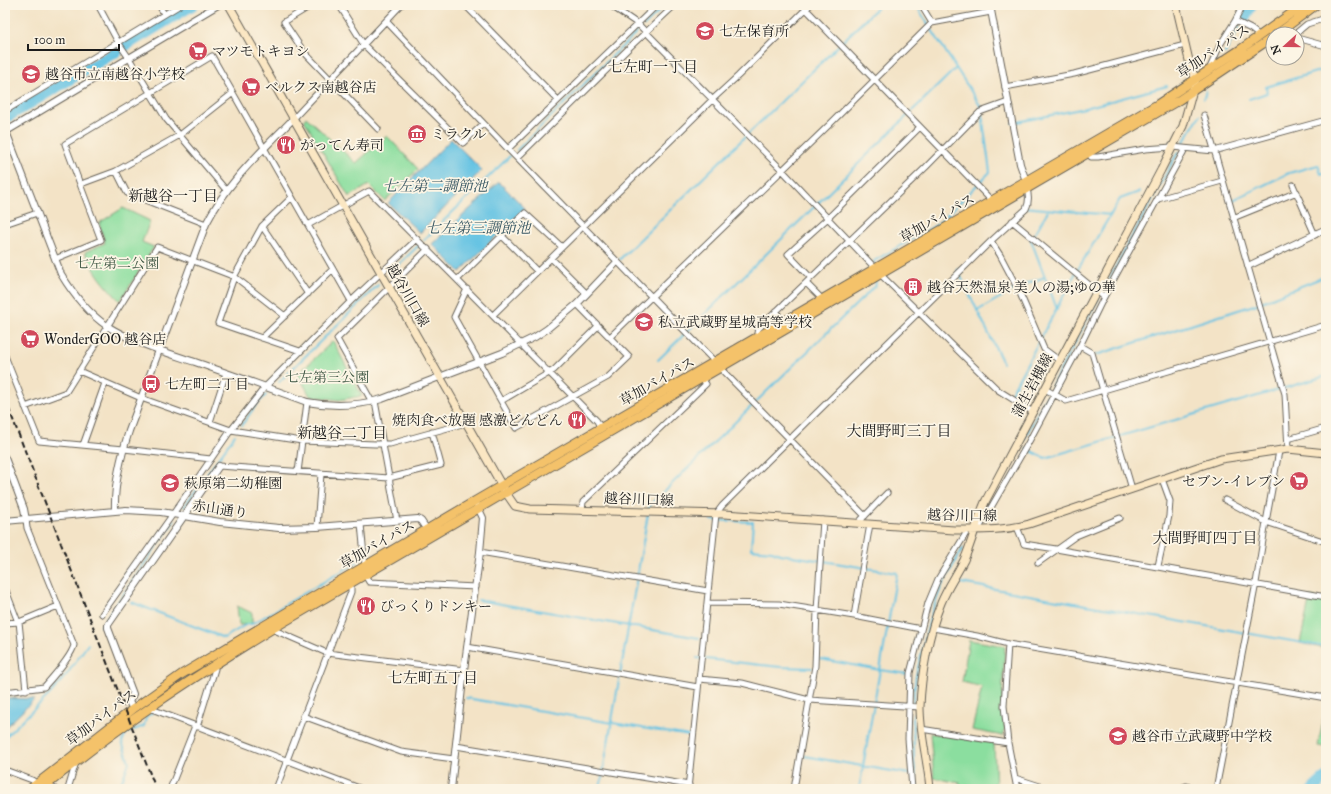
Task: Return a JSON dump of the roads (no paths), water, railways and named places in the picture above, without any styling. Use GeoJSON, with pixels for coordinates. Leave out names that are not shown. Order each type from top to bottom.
{"type":"FeatureCollection","features":[{"type":"Feature","properties":{"kind":"highway","name":"草加バイパス"},"geometry":{"type":"LineString","coordinates":[[39,787],[149,708],[272,629],[365,575],[601,429],[718,365],[1027,185],[1209,71],[1303,5]]}},
{"type":"Feature","properties":{"kind":"highway","name":"草加バイパス"},"geometry":{"type":"LineString","coordinates":[[1289,26],[1316,5]]}},
{"type":"Feature","properties":{"kind":"highway","name":"草加バイパス"},"geometry":{"type":"LineString","coordinates":[[504,489],[702,379],[718,365],[759,336],[822,299],[878,272],[992,201],[1089,153],[1192,92],[1265,43]]}},
{"type":"Feature","properties":{"kind":"highway","name":"草加バイパス"},"geometry":{"type":"LineString","coordinates":[[39,787],[133,709],[182,674],[427,530],[477,505]]}},
{"type":"Feature","properties":{"kind":"main road","name":"越谷川口線"},"geometry":{"type":"LineString","coordinates":[[229,5],[466,423],[515,506],[522,508],[716,514],[974,530],[1017,527],[1221,458],[1288,450],[1326,453]]}},
{"type":"Feature","properties":{"kind":"main road"},"geometry":{"type":"LineString","coordinates":[[1176,5],[1191,69],[1196,79]]}},
{"type":"Feature","properties":{"kind":"main road","name":"蒲生岩槻線"},"geometry":{"type":"LineString","coordinates":[[930,789],[921,729],[920,707],[922,683],[933,628],[941,604],[963,560],[986,500],[1097,292],[1183,126],[1196,79]]}},
{"type":"Feature","properties":{"kind":"street"},"geometry":{"type":"LineString","coordinates":[[98,5],[118,42],[166,119],[226,190]]}},
{"type":"Feature","properties":{"kind":"street"},"geometry":{"type":"LineString","coordinates":[[158,5],[164,14]]}},
{"type":"Feature","properties":{"kind":"street"},"geometry":{"type":"LineString","coordinates":[[5,111],[180,5]]}},
{"type":"Feature","properties":{"kind":"street"},"geometry":{"type":"LineString","coordinates":[[218,5],[6,131],[61,274],[69,287],[86,308],[107,326],[130,339],[307,402],[341,406],[363,404],[479,362],[522,344],[547,329],[577,304],[618,262]]}},
{"type":"Feature","properties":{"kind":"street"},"geometry":{"type":"LineString","coordinates":[[312,5],[284,22],[304,52],[378,129]]}},
{"type":"Feature","properties":{"kind":"street"},"geometry":{"type":"LineString","coordinates":[[339,5],[364,45],[463,143],[483,124]]}},
{"type":"Feature","properties":{"kind":"street"},"geometry":{"type":"LineString","coordinates":[[465,5],[558,100]]}},
{"type":"Feature","properties":{"kind":"street"},"geometry":{"type":"LineString","coordinates":[[610,5],[638,24],[782,170],[878,272],[998,390],[1033,412]]}},
{"type":"Feature","properties":{"kind":"street"},"geometry":{"type":"LineString","coordinates":[[508,149],[657,5]]}},
{"type":"Feature","properties":{"kind":"street"},"geometry":{"type":"LineString","coordinates":[[517,158],[675,5]]}},
{"type":"Feature","properties":{"kind":"street"},"geometry":{"type":"LineString","coordinates":[[921,5],[932,23]]}},
{"type":"Feature","properties":{"kind":"street"},"geometry":{"type":"LineString","coordinates":[[1209,71],[1220,45],[1243,5]]}},
{"type":"Feature","properties":{"kind":"street"},"geometry":{"type":"LineString","coordinates":[[115,510],[114,500],[124,449],[141,398],[192,261],[206,224],[215,206],[226,190],[364,45],[399,6]]}},
{"type":"Feature","properties":{"kind":"street"},"geometry":{"type":"LineString","coordinates":[[493,315],[738,76],[806,6],[992,201]]}},
{"type":"Feature","properties":{"kind":"street"},"geometry":{"type":"LineString","coordinates":[[456,746],[689,787],[716,514],[722,506],[789,439],[991,241],[1026,209],[1028,204],[1029,194],[1020,164],[990,8],[932,23],[610,337]]}},
{"type":"Feature","properties":{"kind":"street"},"geometry":{"type":"LineString","coordinates":[[1305,26],[1326,18]]}},
{"type":"Feature","properties":{"kind":"street"},"geometry":{"type":"LineString","coordinates":[[386,21],[483,124],[865,516]]}},
{"type":"Feature","properties":{"kind":"street"},"geometry":{"type":"LineString","coordinates":[[1235,21],[1251,29],[1260,36]]}},
{"type":"Feature","properties":{"kind":"street"},"geometry":{"type":"LineString","coordinates":[[1305,40],[1326,46]]}},
{"type":"Feature","properties":{"kind":"street"},"geometry":{"type":"LineString","coordinates":[[1005,87],[1074,74],[1185,45]]}},
{"type":"Feature","properties":{"kind":"street"},"geometry":{"type":"LineString","coordinates":[[55,259],[101,240],[65,144],[212,56],[351,301]]}},
{"type":"Feature","properties":{"kind":"street"},"geometry":{"type":"LineString","coordinates":[[81,184],[116,171],[180,135],[233,93]]}},
{"type":"Feature","properties":{"kind":"street"},"geometry":{"type":"LineString","coordinates":[[759,336],[757,333],[758,329],[926,167],[980,112],[1008,102]]}},
{"type":"Feature","properties":{"kind":"street"},"geometry":{"type":"LineString","coordinates":[[1204,114],[1222,181],[1285,394],[1288,450]]}},
{"type":"Feature","properties":{"kind":"street"},"geometry":{"type":"LineString","coordinates":[[1089,153],[1091,157],[1098,157],[1144,149],[1172,147],[1214,151],[1326,120]]}},
{"type":"Feature","properties":{"kind":"street"},"geometry":{"type":"LineString","coordinates":[[811,278],[788,254],[828,218],[920,127]]}},
{"type":"Feature","properties":{"kind":"street"},"geometry":{"type":"LineString","coordinates":[[912,789],[908,739],[910,673],[928,603],[938,579],[974,530],[1054,394],[1104,297],[1185,149]]}},
{"type":"Feature","properties":{"kind":"street"},"geometry":{"type":"LineString","coordinates":[[116,171],[127,193],[206,224]]}},
{"type":"Feature","properties":{"kind":"street"},"geometry":{"type":"LineString","coordinates":[[1158,200],[1222,181]]}},
{"type":"Feature","properties":{"kind":"street"},"geometry":{"type":"LineString","coordinates":[[1293,185],[1315,235]]}},
{"type":"Feature","properties":{"kind":"street"},"geometry":{"type":"LineString","coordinates":[[308,225],[369,191],[573,396],[597,421],[601,429]]}},
{"type":"Feature","properties":{"kind":"street"},"geometry":{"type":"LineString","coordinates":[[1233,218],[1296,192]]}},
{"type":"Feature","properties":{"kind":"street"},"geometry":{"type":"LineString","coordinates":[[292,197],[262,226],[234,277],[218,323],[300,351]]}},
{"type":"Feature","properties":{"kind":"street"},"geometry":{"type":"LineString","coordinates":[[5,224],[37,213]]}},
{"type":"Feature","properties":{"kind":"street"},"geometry":{"type":"LineString","coordinates":[[458,279],[525,213],[562,248]]}},
{"type":"Feature","properties":{"kind":"street"},"geometry":{"type":"LineString","coordinates":[[1012,221],[1104,297]]}},
{"type":"Feature","properties":{"kind":"street"},"geometry":{"type":"LineString","coordinates":[[262,226],[308,294]]}},
{"type":"Feature","properties":{"kind":"street"},"geometry":{"type":"LineString","coordinates":[[1248,266],[1326,229]]}},
{"type":"Feature","properties":{"kind":"street"},"geometry":{"type":"LineString","coordinates":[[502,236],[537,272]]}},
{"type":"Feature","properties":{"kind":"street"},"geometry":{"type":"LineString","coordinates":[[102,614],[174,514],[231,430],[265,387],[351,301],[417,239]]}},
{"type":"Feature","properties":{"kind":"street"},"geometry":{"type":"LineString","coordinates":[[991,241],[1019,291],[1044,349],[1060,361]]}},
{"type":"Feature","properties":{"kind":"street"},"geometry":{"type":"LineString","coordinates":[[25,407],[66,392],[157,247],[234,277],[285,316]]}},
{"type":"Feature","properties":{"kind":"street"},"geometry":{"type":"LineString","coordinates":[[397,521],[383,444],[373,401],[337,339],[428,249]]}},
{"type":"Feature","properties":{"kind":"street"},"geometry":{"type":"LineString","coordinates":[[551,258],[586,294]]}},
{"type":"Feature","properties":{"kind":"street"},"geometry":{"type":"LineString","coordinates":[[262,338],[333,269]]}},
{"type":"Feature","properties":{"kind":"street"},"geometry":{"type":"LineString","coordinates":[[806,283],[822,299]]}},
{"type":"Feature","properties":{"kind":"street"},"geometry":{"type":"LineString","coordinates":[[468,289],[454,317],[516,428],[608,377],[629,357],[577,304]]}},
{"type":"Feature","properties":{"kind":"street"},"geometry":{"type":"LineString","coordinates":[[776,311],[783,322]]}},
{"type":"Feature","properties":{"kind":"street"},"geometry":{"type":"LineString","coordinates":[[1045,389],[1066,401],[1326,325]]}},
{"type":"Feature","properties":{"kind":"street"},"geometry":{"type":"LineString","coordinates":[[501,401],[550,373],[598,326]]}},
{"type":"Feature","properties":{"kind":"street"},"geometry":{"type":"LineString","coordinates":[[1080,346],[1092,353],[1132,489]]}},
{"type":"Feature","properties":{"kind":"street"},"geometry":{"type":"LineString","coordinates":[[5,356],[39,441],[211,459]]}},
{"type":"Feature","properties":{"kind":"street"},"geometry":{"type":"LineString","coordinates":[[79,371],[141,398],[231,430],[302,441],[390,444],[466,423]]}},
{"type":"Feature","properties":{"kind":"street"},"geometry":{"type":"LineString","coordinates":[[210,422],[226,373]]}},
{"type":"Feature","properties":{"kind":"street"},"geometry":{"type":"LineString","coordinates":[[582,510],[583,502],[706,384],[702,379]]}},
{"type":"Feature","properties":{"kind":"street"},"geometry":{"type":"LineString","coordinates":[[83,445],[105,383]]}},
{"type":"Feature","properties":{"kind":"street"},"geometry":{"type":"LineString","coordinates":[[298,472],[307,402]]}},
{"type":"Feature","properties":{"kind":"street"},"geometry":{"type":"LineString","coordinates":[[1288,439],[1326,428]]}},
{"type":"Feature","properties":{"kind":"street"},"geometry":{"type":"LineString","coordinates":[[133,709],[129,702],[133,694],[108,625],[219,466],[389,478],[441,465],[432,432]]}},
{"type":"Feature","properties":{"kind":"street"},"geometry":{"type":"LineString","coordinates":[[1216,789],[1238,683],[1279,451]]}},
{"type":"Feature","properties":{"kind":"street"},"geometry":{"type":"LineString","coordinates":[[5,458],[24,509],[27,528],[73,641],[73,649],[59,670],[44,687],[5,692]]}},
{"type":"Feature","properties":{"kind":"street"},"geometry":{"type":"LineString","coordinates":[[317,527],[321,474]]}},
{"type":"Feature","properties":{"kind":"street"},"geometry":{"type":"LineString","coordinates":[[1158,566],[1170,501],[1162,479]]}},
{"type":"Feature","properties":{"kind":"street"},"geometry":{"type":"LineString","coordinates":[[858,523],[887,493]]}},
{"type":"Feature","properties":{"kind":"street"},"geometry":{"type":"LineString","coordinates":[[1225,500],[1266,522],[1326,542]]}},
{"type":"Feature","properties":{"kind":"street"},"geometry":{"type":"LineString","coordinates":[[451,789],[464,670],[480,552],[483,518],[477,505]]}},
{"type":"Feature","properties":{"kind":"street","name":"赤山通り"},"geometry":{"type":"LineString","coordinates":[[5,521],[115,510],[161,512],[268,527],[317,527],[418,519],[427,530]]}},
{"type":"Feature","properties":{"kind":"street"},"geometry":{"type":"LineString","coordinates":[[1038,563],[1056,548],[1076,536],[1120,518]]}},
{"type":"Feature","properties":{"kind":"street"},"geometry":{"type":"LineString","coordinates":[[794,789],[816,666],[817,610],[823,520]]}},
{"type":"Feature","properties":{"kind":"street"},"geometry":{"type":"LineString","coordinates":[[362,524],[365,566]]}},
{"type":"Feature","properties":{"kind":"street"},"geometry":{"type":"LineString","coordinates":[[854,616],[870,524]]}},
{"type":"Feature","properties":{"kind":"street"},"geometry":{"type":"LineString","coordinates":[[1017,527],[1024,544],[1056,548],[1326,597]]}},
{"type":"Feature","properties":{"kind":"street"},"geometry":{"type":"LineString","coordinates":[[480,552],[708,591]]}},
{"type":"Feature","properties":{"kind":"street"},"geometry":{"type":"LineString","coordinates":[[365,575],[369,582],[476,587]]}},
{"type":"Feature","properties":{"kind":"street"},"geometry":{"type":"LineString","coordinates":[[276,789],[351,592],[351,583]]}},
{"type":"Feature","properties":{"kind":"street"},"geometry":{"type":"LineString","coordinates":[[5,588],[19,622],[26,690]]}},
{"type":"Feature","properties":{"kind":"street"},"geometry":{"type":"LineString","coordinates":[[707,603],[779,604],[921,629]]}},
{"type":"Feature","properties":{"kind":"street"},"geometry":{"type":"LineString","coordinates":[[5,623],[19,622],[58,606]]}},
{"type":"Feature","properties":{"kind":"street"},"geometry":{"type":"LineString","coordinates":[[933,628],[977,636],[1008,644],[1326,698]]}},
{"type":"Feature","properties":{"kind":"street"},"geometry":{"type":"LineString","coordinates":[[272,629],[327,653],[464,670]]}},
{"type":"Feature","properties":{"kind":"street"},"geometry":{"type":"LineString","coordinates":[[1008,644],[1004,706],[1008,743],[1017,789]]}},
{"type":"Feature","properties":{"kind":"street"},"geometry":{"type":"LineString","coordinates":[[467,647],[698,688]]}},
{"type":"Feature","properties":{"kind":"street"},"geometry":{"type":"LineString","coordinates":[[170,789],[196,727],[215,670],[214,665]]}},
{"type":"Feature","properties":{"kind":"street"},"geometry":{"type":"LineString","coordinates":[[699,679],[742,683],[809,700],[920,707]]}},
{"type":"Feature","properties":{"kind":"street"},"geometry":{"type":"LineString","coordinates":[[149,708],[362,789]]}},
{"type":"Feature","properties":{"kind":"street"},"geometry":{"type":"LineString","coordinates":[[303,716],[401,752],[454,759]]}},
{"type":"Feature","properties":{"kind":"street"},"geometry":{"type":"LineString","coordinates":[[921,729],[1008,743]]}},
{"type":"Feature","properties":{"kind":"street"},"geometry":{"type":"LineString","coordinates":[[68,789],[76,761]]}},
{"type":"Feature","properties":{"kind":"street"},"geometry":{"type":"LineString","coordinates":[[5,770],[32,780],[39,787],[55,789]]}},
{"type":"Feature","properties":{"kind":"street"},"geometry":{"type":"LineString","coordinates":[[1015,778],[1049,789]]}},
{"type":"Feature","properties":{"kind":"street"},"geometry":{"type":"LineString","coordinates":[[1178,789],[1186,786],[1198,789]]}},
{"type":"Feature","properties":{"kind":"water","name":"七左第二調節池"},"geometry":{"type":"Polygon","coordinates":[[[451,139],[482,170],[420,233],[388,203],[451,139]]]}},
{"type":"Feature","properties":{"kind":"water","name":"七左第三調節池"},"geometry":{"type":"Polygon","coordinates":[[[499,182],[525,208],[460,272],[432,244],[499,182]]]}},
{"type":"Feature","properties":{"kind":"water"},"geometry":{"type":"Polygon","coordinates":[[[5,698],[35,699],[5,728],[5,698]]]}},
{"type":"Feature","properties":{"kind":"waterway"},"geometry":{"type":"LineString","coordinates":[[125,46],[193,5]]}},
{"type":"Feature","properties":{"kind":"waterway"},"geometry":{"type":"LineString","coordinates":[[644,26],[665,5]]}},
{"type":"Feature","properties":{"kind":"waterway"},"geometry":{"type":"LineString","coordinates":[[620,259],[880,5]]}},
{"type":"Feature","properties":{"kind":"waterway"},"geometry":{"type":"LineString","coordinates":[[874,266],[874,261],[938,224],[990,172],[981,107],[916,5]]}},
{"type":"Feature","properties":{"kind":"waterway"},"geometry":{"type":"LineString","coordinates":[[1245,17],[1252,5]]}},
{"type":"Feature","properties":{"kind":"waterway"},"geometry":{"type":"LineString","coordinates":[[1225,53],[1239,27]]}},
{"type":"Feature","properties":{"kind":"waterway"},"geometry":{"type":"LineString","coordinates":[[517,150],[639,30]]}},
{"type":"Feature","properties":{"kind":"waterway"},"geometry":{"type":"LineString","coordinates":[[9,116],[119,50]]}},
{"type":"Feature","properties":{"kind":"waterway"},"geometry":{"type":"LineString","coordinates":[[658,360],[956,68]]}},
{"type":"Feature","properties":{"kind":"waterway"},"geometry":{"type":"LineString","coordinates":[[1249,99],[1267,93],[1266,87],[1326,69]]}},
{"type":"Feature","properties":{"kind":"waterway"},"geometry":{"type":"LineString","coordinates":[[1013,123],[1085,108],[1167,86]]}},
{"type":"Feature","properties":{"kind":"waterway"},"geometry":{"type":"LineString","coordinates":[[1204,99],[1206,90]]}},
{"type":"Feature","properties":{"kind":"waterway"},"geometry":{"type":"LineString","coordinates":[[1183,143],[1200,115]]}},
{"type":"Feature","properties":{"kind":"waterway"},"geometry":{"type":"LineString","coordinates":[[1103,290],[1178,152]]}},
{"type":"Feature","properties":{"kind":"waterway"},"geometry":{"type":"LineString","coordinates":[[424,240],[510,156]]}},
{"type":"Feature","properties":{"kind":"waterway"},"geometry":{"type":"LineString","coordinates":[[1233,200],[1289,173],[1318,165],[1321,174],[1326,172]]}},
{"type":"Feature","properties":{"kind":"waterway"},"geometry":{"type":"LineString","coordinates":[[1010,395],[1074,276],[1120,199],[1139,192]]}},
{"type":"Feature","properties":{"kind":"waterway"},"geometry":{"type":"LineString","coordinates":[[1023,207],[1111,215]]}},
{"type":"Feature","properties":{"kind":"waterway"},"geometry":{"type":"LineString","coordinates":[[1049,209],[1031,240],[1057,309]]}},
{"type":"Feature","properties":{"kind":"waterway"},"geometry":{"type":"LineString","coordinates":[[392,271],[420,244]]}},
{"type":"Feature","properties":{"kind":"waterway"},"geometry":{"type":"LineString","coordinates":[[957,269],[1003,363]]}},
{"type":"Feature","properties":{"kind":"waterway"},"geometry":{"type":"LineString","coordinates":[[1096,355],[1254,305],[1326,276]]}},
{"type":"Feature","properties":{"kind":"waterway"},"geometry":{"type":"LineString","coordinates":[[977,311],[1020,286],[1045,277]]}},
{"type":"Feature","properties":{"kind":"waterway"},"geometry":{"type":"LineString","coordinates":[[649,510],[650,505],[876,285],[875,280]]}},
{"type":"Feature","properties":{"kind":"waterway"},"geometry":{"type":"LineString","coordinates":[[279,382],[378,285]]}},
{"type":"Feature","properties":{"kind":"waterway"},"geometry":{"type":"LineString","coordinates":[[1052,386],[1098,299]]}},
{"type":"Feature","properties":{"kind":"waterway"},"geometry":{"type":"LineString","coordinates":[[1027,449],[1045,458],[1326,376]]}},
{"type":"Feature","properties":{"kind":"waterway"},"geometry":{"type":"LineString","coordinates":[[242,425],[256,405],[266,395]]}},
{"type":"Feature","properties":{"kind":"waterway"},"geometry":{"type":"LineString","coordinates":[[1024,439],[1047,396]]}},
{"type":"Feature","properties":{"kind":"waterway"},"geometry":{"type":"LineString","coordinates":[[184,507],[235,435]]}},
{"type":"Feature","properties":{"kind":"waterway"},"geometry":{"type":"LineString","coordinates":[[600,789],[648,514]]}},
{"type":"Feature","properties":{"kind":"waterway"},"geometry":{"type":"LineString","coordinates":[[101,626],[175,520]]}},
{"type":"Feature","properties":{"kind":"waterway"},"geometry":{"type":"LineString","coordinates":[[711,520],[753,522],[751,549],[772,551],[780,554],[897,573],[859,789]]}},
{"type":"Feature","properties":{"kind":"waterway"},"geometry":{"type":"LineString","coordinates":[[913,702],[916,675],[931,615],[941,587],[963,548]]}},
{"type":"Feature","properties":{"kind":"waterway"},"geometry":{"type":"LineString","coordinates":[[131,602],[224,638],[247,624],[252,624],[359,561]]}},
{"type":"Feature","properties":{"kind":"waterway"},"geometry":{"type":"LineString","coordinates":[[961,583],[1326,647]]}},
{"type":"Feature","properties":{"kind":"waterway"},"geometry":{"type":"LineString","coordinates":[[478,600],[699,638]]}},
{"type":"Feature","properties":{"kind":"waterway"},"geometry":{"type":"LineString","coordinates":[[5,737],[50,694],[67,674],[88,644]]}},
{"type":"Feature","properties":{"kind":"waterway"},"geometry":{"type":"LineString","coordinates":[[697,658],[780,667],[812,668]]}},
{"type":"Feature","properties":{"kind":"waterway"},"geometry":{"type":"LineString","coordinates":[[820,659],[908,674]]}},
{"type":"Feature","properties":{"kind":"waterway"},"geometry":{"type":"LineString","coordinates":[[466,698],[689,736]]}},
{"type":"Feature","properties":{"kind":"waterway"},"geometry":{"type":"LineString","coordinates":[[119,789],[129,762],[122,742],[126,733],[144,726],[146,717],[152,713]]}},
{"type":"Feature","properties":{"kind":"waterway"},"geometry":{"type":"LineString","coordinates":[[913,714],[914,761],[917,789]]}},
{"type":"Feature","properties":{"kind":"waterway"},"geometry":{"type":"LineString","coordinates":[[804,756],[909,774]]}},
{"type":"Feature","properties":{"kind":"waterway"},"geometry":{"type":"LineString","coordinates":[[1313,789],[1326,777]]}},
{"type":"Feature","properties":{"kind":"railway"},"geometry":{"type":"LineString","coordinates":[[5,399],[156,789]]}},
{"type":"Feature","properties":{"kind":"place","name":"七左保育所"},"geometry":{"type":"Point","coordinates":[705,31]}},
{"type":"Feature","properties":{"kind":"place","name":"マツモトキヨシ"},"geometry":{"type":"Point","coordinates":[198,51]}},
{"type":"Feature","properties":{"kind":"place","name":"越谷市立南越谷小学校"},"geometry":{"type":"Point","coordinates":[31,74]}},
{"type":"Feature","properties":{"kind":"place","name":"ベルクス南越谷店"},"geometry":{"type":"Point","coordinates":[251,87]}},
{"type":"Feature","properties":{"kind":"place","name":"ミラクル"},"geometry":{"type":"Point","coordinates":[417,134]}},
{"type":"Feature","properties":{"kind":"place","name":"がってん寿司"},"geometry":{"type":"Point","coordinates":[286,145]}},
{"type":"Feature","properties":{"kind":"place","name":"越谷天然温泉 美人の湯;ゆの華"},"geometry":{"type":"Point","coordinates":[913,287]}},
{"type":"Feature","properties":{"kind":"place","name":"私立武蔵野星城高等学校"},"geometry":{"type":"Point","coordinates":[644,322]}},
{"type":"Feature","properties":{"kind":"place","name":"WonderGOO 越谷店"},"geometry":{"type":"Point","coordinates":[30,339]}},
{"type":"Feature","properties":{"kind":"place","name":"七左町二丁目"},"geometry":{"type":"Point","coordinates":[151,384]}},
{"type":"Feature","properties":{"kind":"place","name":"焼肉食べ放題 感激どんどん"},"geometry":{"type":"Point","coordinates":[577,420]}},
{"type":"Feature","properties":{"kind":"place","name":"セブン-イレブン"},"geometry":{"type":"Point","coordinates":[1299,481]}},
{"type":"Feature","properties":{"kind":"place","name":"萩原第二幼稚園"},"geometry":{"type":"Point","coordinates":[170,483]}},
{"type":"Feature","properties":{"kind":"place","name":"びっくりドンキー"},"geometry":{"type":"Point","coordinates":[366,606]}},
{"type":"Feature","properties":{"kind":"place","name":"越谷市立武蔵野中学校"},"geometry":{"type":"Point","coordinates":[1118,736]}},
{"type":"Feature","properties":{"kind":"district","name":"七左町一丁目"},"geometry":{"type":"Point","coordinates":[653,67]}},
{"type":"Feature","properties":{"kind":"district","name":"新越谷一丁目"},"geometry":{"type":"Point","coordinates":[173,196]}},
{"type":"Feature","properties":{"kind":"district","name":"大間野町三丁目"},"geometry":{"type":"Point","coordinates":[899,431]}},
{"type":"Feature","properties":{"kind":"district","name":"新越谷二丁目"},"geometry":{"type":"Point","coordinates":[342,433]}},
{"type":"Feature","properties":{"kind":"district","name":"大間野町四丁目"},"geometry":{"type":"Point","coordinates":[1205,538]}},
{"type":"Feature","properties":{"kind":"district","name":"七左町五丁目"},"geometry":{"type":"Point","coordinates":[433,678]}},
{"type":"Feature","properties":{"kind":"park label","name":"七左第二公園"},"geometry":{"type":"Point","coordinates":[117,263]}},
{"type":"Feature","properties":{"kind":"park label","name":"七左第三公園"},"geometry":{"type":"Point","coordinates":[327,377]}}]}
